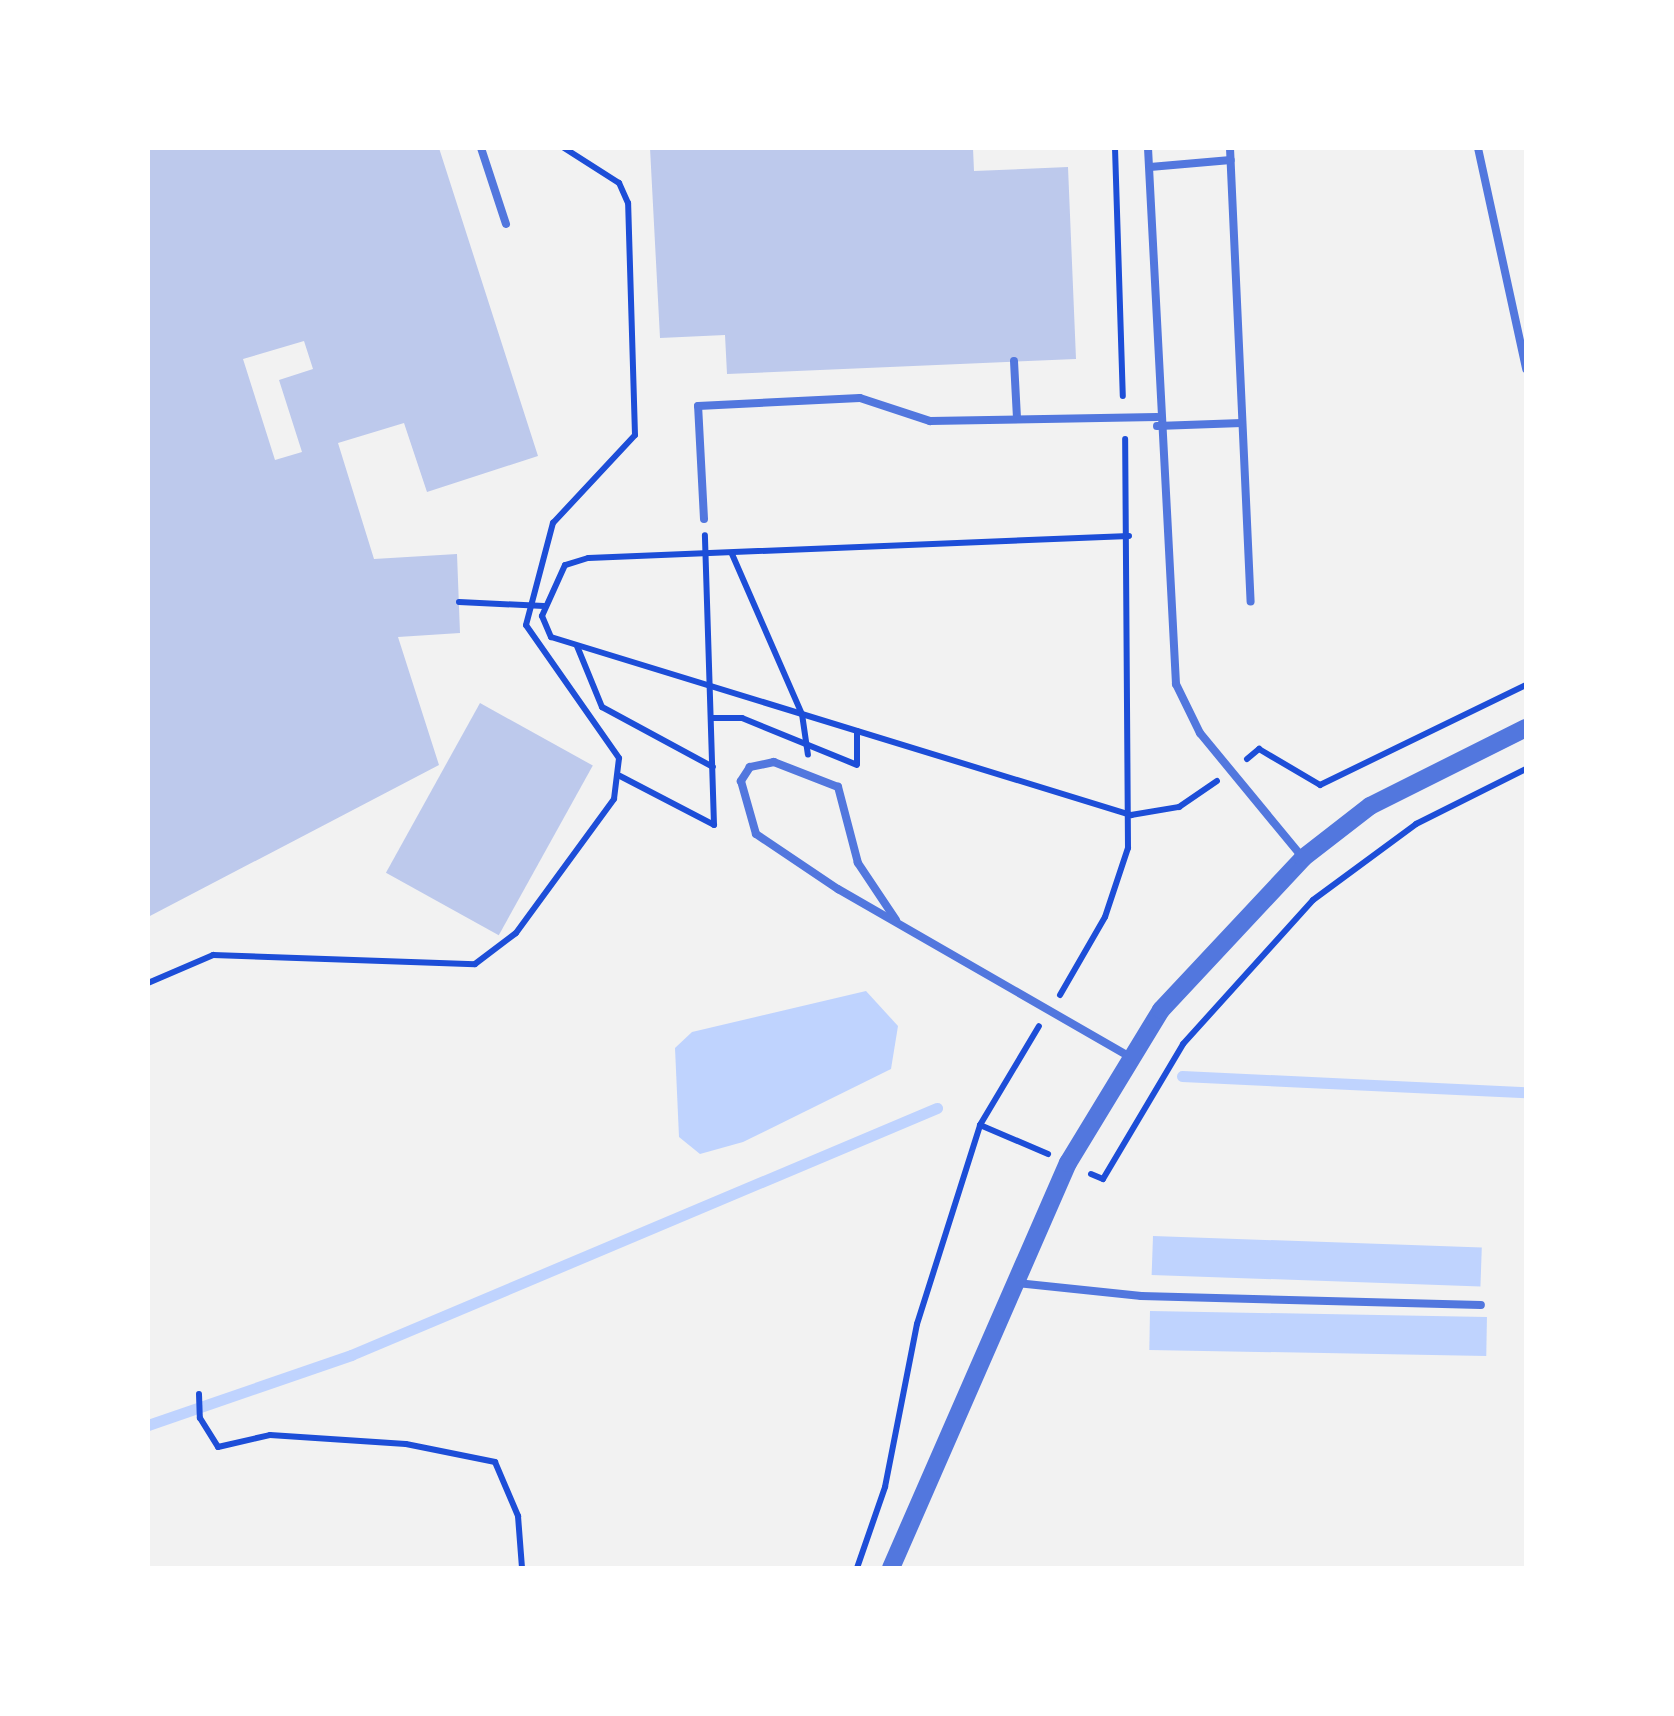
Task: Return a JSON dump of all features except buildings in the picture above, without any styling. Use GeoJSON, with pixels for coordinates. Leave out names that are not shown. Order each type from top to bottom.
{"type":"FeatureCollection","features":[{"type":"Feature","properties":{"kind":"street"},"geometry":{"type":"LineString","coordinates":[[891,1568],[1013,1282],[1068,1163],[1127,1055],[1217,942],[1302,858],[1385,798],[1526,728]]}},
{"type":"Feature","properties":{"kind":"lane"},"geometry":{"type":"LineString","coordinates":[[482,148],[506,224]]}},
{"type":"Feature","properties":{"kind":"lane"},"geometry":{"type":"LineString","coordinates":[[1148,148],[1157,422],[1176,684],[1230,769],[1302,858]]}},
{"type":"Feature","properties":{"kind":"lane"},"geometry":{"type":"LineString","coordinates":[[1230,148],[1251,602]]}},
{"type":"Feature","properties":{"kind":"lane"},"geometry":{"type":"LineString","coordinates":[[1478,148],[1526,368]]}},
{"type":"Feature","properties":{"kind":"lane"},"geometry":{"type":"LineString","coordinates":[[1150,167],[1231,160]]}},
{"type":"Feature","properties":{"kind":"lane"},"geometry":{"type":"LineString","coordinates":[[1014,361],[1016,418]]}},
{"type":"Feature","properties":{"kind":"lane"},"geometry":{"type":"LineString","coordinates":[[704,519],[698,406],[860,398],[930,422],[1124,414],[1157,422],[1242,423]]}},
{"type":"Feature","properties":{"kind":"lane"},"geometry":{"type":"LineString","coordinates":[[896,920],[858,863],[838,787],[774,762],[750,766],[741,781],[756,834],[896,920],[1052,1006],[1127,1055]]}},
{"type":"Feature","properties":{"kind":"lane"},"geometry":{"type":"LineString","coordinates":[[1013,1282],[1141,1296],[1482,1305]]}},
{"type":"Feature","properties":{"kind":"path"},"geometry":{"type":"LineString","coordinates":[[564,148],[619,184],[628,203],[635,435],[553,522],[531,606],[532,643],[606,734],[620,776],[714,825],[704,519]]}},
{"type":"Feature","properties":{"kind":"path"},"geometry":{"type":"LineString","coordinates":[[857,1568],[885,1488],[917,1324],[980,1124],[1106,916],[1131,814],[1129,536],[1115,148]]}},
{"type":"Feature","properties":{"kind":"path"},"geometry":{"type":"LineString","coordinates":[[1129,536],[565,564],[544,606],[551,637],[1131,814],[1180,807],[1259,749],[1320,785],[1526,685]]}},
{"type":"Feature","properties":{"kind":"path"},"geometry":{"type":"LineString","coordinates":[[732,554],[813,744],[801,773]]}},
{"type":"Feature","properties":{"kind":"path"},"geometry":{"type":"LineString","coordinates":[[458,602],[544,606]]}},
{"type":"Feature","properties":{"kind":"path"},"geometry":{"type":"LineString","coordinates":[[577,645],[602,706],[741,781]]}},
{"type":"Feature","properties":{"kind":"path"},"geometry":{"type":"LineString","coordinates":[[712,718],[742,718],[857,765]]}},
{"type":"Feature","properties":{"kind":"path"},"geometry":{"type":"LineString","coordinates":[[838,787],[857,765],[858,731]]}},
{"type":"Feature","properties":{"kind":"path"},"geometry":{"type":"LineString","coordinates":[[980,1124],[1102,1179],[1183,1044],[1313,900],[1416,824],[1526,769]]}},
{"type":"Feature","properties":{"kind":"path"},"geometry":{"type":"LineString","coordinates":[[148,983],[212,955],[475,964],[516,934],[620,776]]}},
{"type":"Feature","properties":{"kind":"path"},"geometry":{"type":"LineString","coordinates":[[198,1394],[200,1418],[218,1447],[270,1435],[406,1444],[495,1462],[518,1516],[522,1568]]}},
{"type":"Feature","properties":{"kind":"water"},"geometry":{"type":"Polygon","coordinates":[[[866,991],[898,1026],[891,1069],[743,1142],[700,1154],[679,1137],[675,1048],[692,1032],[866,991]]]}},
{"type":"Feature","properties":{"kind":"water"},"geometry":{"type":"Polygon","coordinates":[[[1153,1236],[1482,1247],[1480,1286],[1152,1275],[1153,1236]]]}},
{"type":"Feature","properties":{"kind":"water"},"geometry":{"type":"Polygon","coordinates":[[[1150,1311],[1487,1317],[1486,1356],[1149,1350],[1150,1311]]]}},
{"type":"Feature","properties":{"kind":"waterway"},"geometry":{"type":"LineString","coordinates":[[1182,1076],[1526,1092]]}},
{"type":"Feature","properties":{"kind":"waterway"},"geometry":{"type":"LineString","coordinates":[[148,1425],[351,1355],[937,1108]]}}]}
